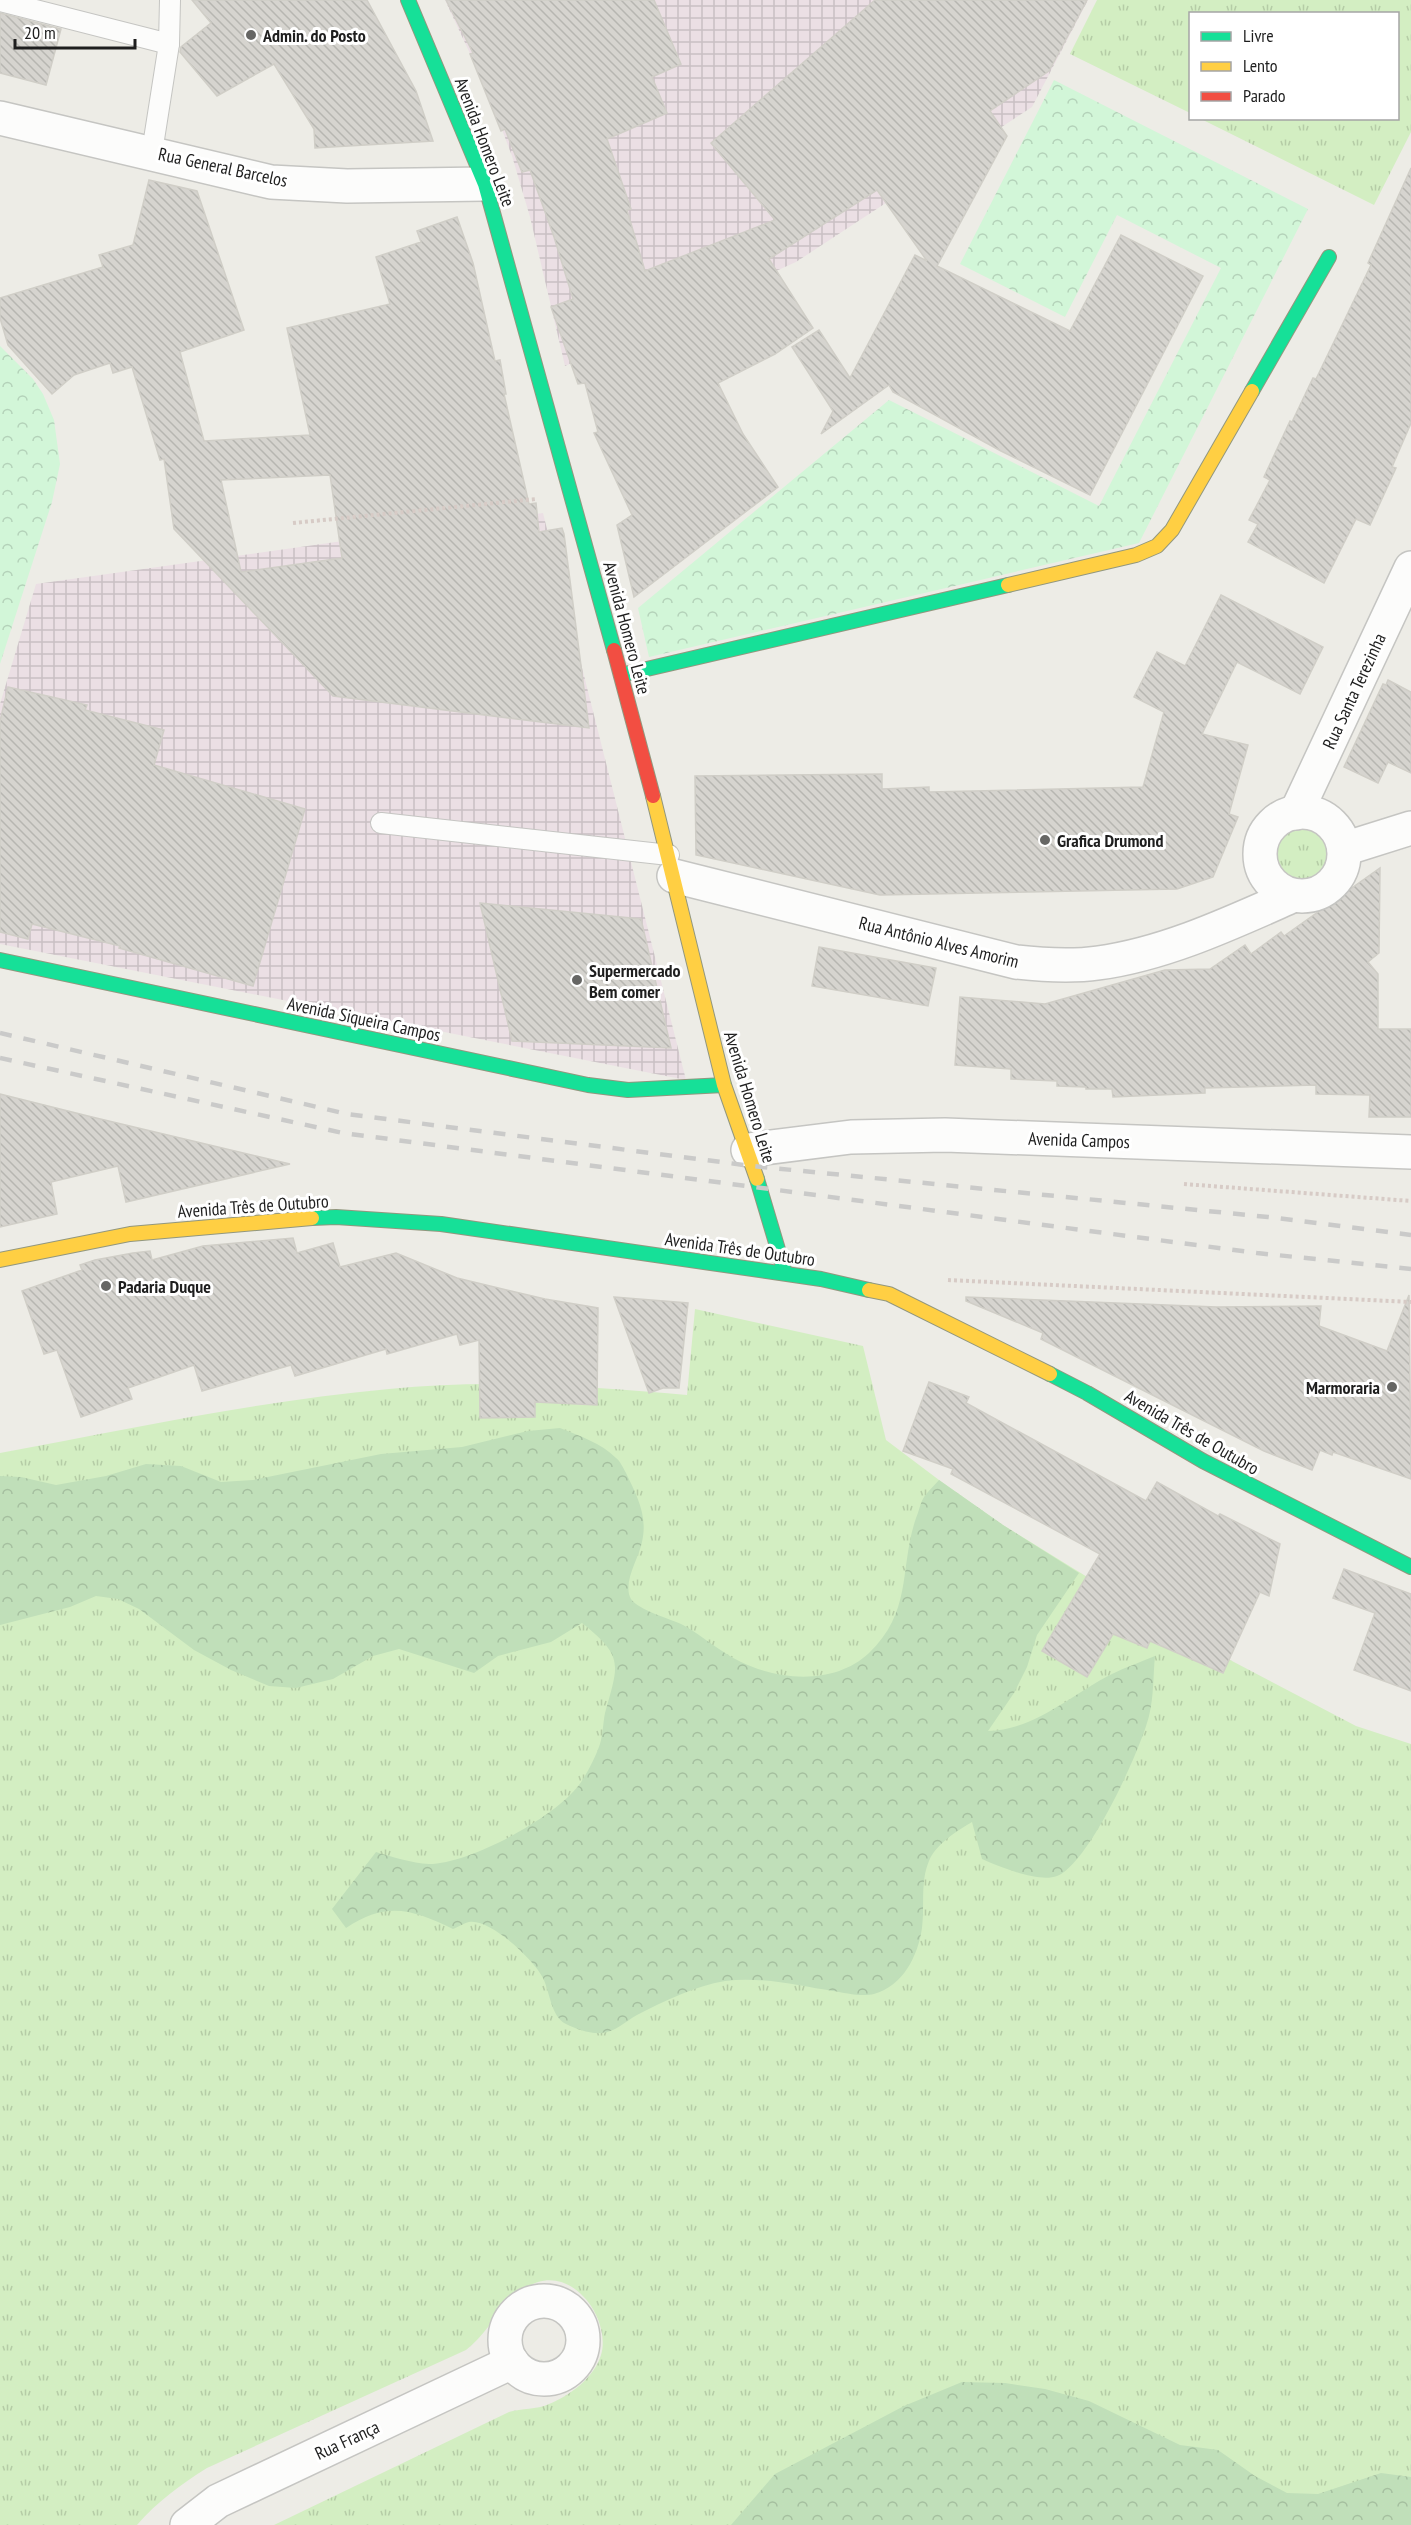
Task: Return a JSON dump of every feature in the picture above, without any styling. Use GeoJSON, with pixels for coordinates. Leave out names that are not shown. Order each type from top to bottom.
{"type":"FeatureCollection","features":[{"type":"Feature","properties":{"kind":"street","name":"Avenida Homero Leite"},"geometry":{"type":"LineString","coordinates":[[408,0],[485,184],[621,675],[671,866],[724,1085],[748,1150],[785,1273]]}},
{"type":"Feature","properties":{"kind":"street","name":"Rua General Barcelos"},"geometry":{"type":"LineString","coordinates":[[0,118],[152,152],[271,182],[347,186],[485,184]]}},
{"type":"Feature","properties":{"kind":"street"},"geometry":{"type":"LineString","coordinates":[[621,675],[1136,555],[1157,546],[1172,530],[1329,257]]}},
{"type":"Feature","properties":{"kind":"street","name":"Rua Santa Terezinha"},"geometry":{"type":"LineString","coordinates":[[1296,813],[1411,568]]}},
{"type":"Feature","properties":{"kind":"street"},"geometry":{"type":"LineString","coordinates":[[1296,813],[1310,813],[1322,817],[1333,825],[1344,849],[1344,862],[1339,876],[1319,893],[1306,896],[1292,896],[1271,884],[1260,861],[1260,848],[1264,835],[1283,817],[1296,813]]}},
{"type":"Feature","properties":{"kind":"street"},"geometry":{"type":"LineString","coordinates":[[1344,849],[1411,828]]}},
{"type":"Feature","properties":{"kind":"street","name":"Rua Antônio Alves Amorim"},"geometry":{"type":"LineString","coordinates":[[671,866],[1016,962],[1055,966],[1099,963],[1143,953],[1206,932],[1292,896]]}},
{"type":"Feature","properties":{"kind":"street","name":"Rua Antônio Alves Amorim"},"geometry":{"type":"LineString","coordinates":[[1206,932],[1233,908],[1264,873]]}},
{"type":"Feature","properties":{"kind":"street","name":"Avenida Siqueira Campos"},"geometry":{"type":"LineString","coordinates":[[0,960],[588,1086],[628,1090],[724,1085]]}},
{"type":"Feature","properties":{"kind":"street","name":"Avenida Campos"},"geometry":{"type":"LineString","coordinates":[[748,1150],[852,1137],[945,1135],[1411,1152]]}},
{"type":"Feature","properties":{"kind":"street","name":"Avenida Três de Outubro"},"geometry":{"type":"LineString","coordinates":[[0,1260],[130,1234],[272,1220],[336,1217],[441,1224],[785,1273],[890,1294],[1087,1393],[1203,1461],[1411,1567]]}},
{"type":"Feature","properties":{"kind":"street","name":"Rua França"},"geometry":{"type":"LineString","coordinates":[[187,2525],[218,2501],[512,2362]]}},
{"type":"Feature","properties":{"kind":"lane"},"geometry":{"type":"LineString","coordinates":[[0,1],[169,44]]}},
{"type":"Feature","properties":{"kind":"lane"},"geometry":{"type":"LineString","coordinates":[[152,152],[169,44],[171,1]]}},
{"type":"Feature","properties":{"kind":"lane"},"geometry":{"type":"LineString","coordinates":[[381,823],[671,866]]}},
{"type":"Feature","properties":{"kind":"path"},"geometry":{"type":"LineString","coordinates":[[293,523],[573,495]]}},
{"type":"Feature","properties":{"kind":"path"},"geometry":{"type":"LineString","coordinates":[[942,1280],[1411,1302]]}},
{"type":"Feature","properties":{"kind":"shaded area"},"geometry":{"type":"Polygon","coordinates":[[[445,0],[1088,0],[1032,107],[796,262],[565,366],[530,217],[512,156],[487,90],[445,0]]]}},
{"type":"Feature","properties":{"kind":"shaded area"},"geometry":{"type":"Polygon","coordinates":[[[543,513],[686,1080],[0,944],[0,704],[36,584],[543,513]]]}},
{"type":"Feature","properties":{"kind":"green space"},"geometry":{"type":"Polygon","coordinates":[[[1097,0],[1411,0],[1411,132],[1374,205],[1203,120],[1399,120],[1399,12],[1189,12],[1189,113],[1070,54],[1097,0]]]}},
{"type":"Feature","properties":{"kind":"green space"},"geometry":{"type":"Polygon","coordinates":[[[1054,80],[1308,209],[1139,543],[649,657],[638,608],[889,400],[1099,506],[1221,268],[1117,215],[1065,317],[960,264],[1054,80]]]}},
{"type":"Feature","properties":{"kind":"green space"},"geometry":{"type":"Polygon","coordinates":[[[0,346],[33,379],[43,394],[54,420],[60,464],[52,502],[0,664],[0,346]]]}},
{"type":"Feature","properties":{"kind":"green space"},"geometry":{"type":"Polygon","coordinates":[[[1308,819],[1321,825],[1330,834],[1334,840],[1336,854],[1334,868],[1326,879],[1315,887],[1294,889],[1276,879],[1268,868],[1266,847],[1276,829],[1287,821],[1308,819]]]}},
{"type":"Feature","properties":{"kind":"green space"},"geometry":{"type":"Polygon","coordinates":[[[695,1309],[863,1346],[886,1440],[939,1480],[1003,1525],[1173,1630],[1356,1726],[1411,1744],[1411,2525],[274,2525],[509,2412],[544,2406],[557,2401],[587,2379],[601,2355],[603,2342],[601,2328],[596,2314],[578,2291],[552,2280],[538,2282],[516,2294],[466,2350],[207,2468],[170,2494],[137,2525],[0,2525],[0,1453],[242,1408],[389,1389],[501,1384],[687,1395],[695,1309]]]}},
{"type":"Feature","properties":{"kind":"green space"},"geometry":{"type":"Polygon","coordinates":[[[560,1428],[597,1444],[616,1458],[621,1463],[637,1498],[644,1523],[640,1548],[628,1586],[631,1599],[647,1610],[683,1625],[733,1658],[773,1673],[807,1677],[840,1671],[869,1653],[883,1637],[899,1605],[916,1518],[923,1499],[939,1480],[1003,1525],[1079,1573],[1037,1635],[1027,1667],[1014,1693],[988,1731],[1005,1729],[1037,1718],[1112,1674],[1155,1656],[1152,1701],[1144,1732],[1112,1804],[1084,1851],[1070,1867],[1057,1876],[1049,1878],[1030,1876],[982,1859],[972,1822],[954,1834],[932,1855],[926,1869],[923,1920],[917,1949],[901,1977],[884,1990],[869,1995],[859,1995],[766,1981],[725,1981],[702,1986],[669,1999],[611,2031],[588,2032],[561,2021],[554,2010],[538,1970],[521,1951],[488,1927],[469,1922],[453,1929],[412,1913],[387,1911],[360,1919],[346,1928],[332,1909],[376,1852],[429,1864],[466,1856],[510,1837],[532,1824],[567,1798],[579,1785],[600,1744],[615,1672],[611,1653],[605,1644],[582,1623],[551,1642],[498,1656],[474,1673],[399,1649],[373,1656],[333,1679],[296,1688],[269,1686],[231,1670],[194,1650],[139,1609],[118,1599],[96,1596],[70,1607],[0,1625],[0,1476],[21,1477],[56,1485],[106,1476],[146,1464],[181,1466],[221,1482],[253,1480],[381,1454],[462,1447],[528,1431],[560,1428]]]}},
{"type":"Feature","properties":{"kind":"green space"},"geometry":{"type":"Polygon","coordinates":[[[962,2382],[1005,2383],[1045,2389],[1089,2401],[1180,2445],[1218,2450],[1255,2476],[1287,2493],[1318,2494],[1381,2473],[1411,2477],[1411,2525],[731,2525],[775,2474],[904,2406],[962,2382]]]}},
{"type":"Feature","properties":{"kind":"building"},"geometry":{"type":"Polygon","coordinates":[[[192,0],[367,0],[416,91],[433,141],[315,148],[314,129],[274,64],[217,96],[180,52],[181,47],[211,23],[192,0]]]}},
{"type":"Feature","properties":{"kind":"building"},"geometry":{"type":"Polygon","coordinates":[[[446,0],[654,0],[681,64],[652,77],[667,113],[607,139],[631,209],[627,210],[645,271],[775,220],[711,143],[875,0],[1087,0],[1049,71],[990,111],[1007,136],[937,266],[1070,331],[1121,235],[1203,276],[1090,495],[1001,451],[893,392],[889,385],[821,434],[833,411],[792,347],[819,330],[850,378],[915,255],[927,261],[877,190],[769,259],[813,328],[775,354],[718,383],[743,434],[778,487],[634,597],[617,525],[632,515],[594,433],[598,432],[585,383],[578,384],[551,307],[573,299],[554,237],[530,170],[522,172],[505,129],[501,131],[470,54],[473,53],[446,0]]]}},
{"type":"Feature","properties":{"kind":"building"},"geometry":{"type":"Polygon","coordinates":[[[0,13],[61,29],[46,85],[0,73],[0,13]]]}},
{"type":"Feature","properties":{"kind":"building"},"geometry":{"type":"Polygon","coordinates":[[[1411,168],[1411,423],[1392,467],[1396,468],[1370,525],[1356,519],[1324,583],[1248,542],[1258,524],[1249,520],[1270,480],[1264,477],[1290,421],[1292,422],[1313,378],[1316,379],[1371,265],[1368,263],[1411,168]]]}},
{"type":"Feature","properties":{"kind":"building"},"geometry":{"type":"Polygon","coordinates":[[[149,180],[197,191],[244,330],[180,352],[204,441],[310,435],[287,328],[390,304],[376,257],[421,242],[417,231],[457,217],[473,263],[495,361],[500,360],[506,394],[504,394],[529,504],[536,503],[539,532],[562,528],[564,534],[589,728],[333,696],[174,529],[164,459],[160,460],[132,367],[113,373],[110,363],[74,375],[52,394],[8,345],[0,318],[0,298],[103,267],[99,255],[133,245],[149,180]],[[330,475],[221,480],[241,572],[342,558],[330,475]]]}},
{"type":"Feature","properties":{"kind":"building"},"geometry":{"type":"Polygon","coordinates":[[[1221,595],[1323,647],[1300,694],[1237,662],[1202,734],[1248,745],[1229,814],[1238,817],[1213,877],[1177,889],[880,895],[696,855],[695,776],[882,774],[882,789],[929,787],[929,792],[1143,787],[1164,712],[1134,697],[1157,652],[1185,666],[1221,595]]]}},
{"type":"Feature","properties":{"kind":"building"},"geometry":{"type":"Polygon","coordinates":[[[1388,680],[1411,692],[1411,773],[1388,762],[1378,783],[1344,767],[1383,684],[1386,685],[1388,680]]]}},
{"type":"Feature","properties":{"kind":"building"},"geometry":{"type":"Polygon","coordinates":[[[8,687],[87,705],[85,710],[164,730],[154,765],[305,809],[253,986],[119,948],[120,946],[32,924],[28,939],[0,932],[0,721],[8,687]]]}},
{"type":"Feature","properties":{"kind":"building"},"geometry":{"type":"Polygon","coordinates":[[[1380,868],[1379,953],[1368,962],[1378,974],[1378,1029],[1411,1029],[1411,1117],[1369,1117],[1370,1095],[1316,1094],[1316,1085],[1205,1088],[1205,1093],[1113,1097],[1112,1089],[1086,1089],[1086,1087],[1057,1086],[1057,1081],[1011,1079],[1011,1069],[955,1065],[960,997],[1045,1004],[1165,970],[1210,969],[1245,945],[1251,954],[1281,932],[1284,936],[1380,868]]]}},
{"type":"Feature","properties":{"kind":"building","name":"Supermercado Bem comer"},"geometry":{"type":"Polygon","coordinates":[[[480,903],[641,919],[671,1048],[512,1041],[480,903]]]}},
{"type":"Feature","properties":{"kind":"building"},"geometry":{"type":"Polygon","coordinates":[[[819,947],[936,968],[928,1006],[812,986],[819,947]]]}},
{"type":"Feature","properties":{"kind":"building"},"geometry":{"type":"Polygon","coordinates":[[[0,1094],[290,1164],[126,1202],[118,1166],[51,1182],[57,1214],[0,1227],[0,1094]]]}},
{"type":"Feature","properties":{"kind":"building"},"geometry":{"type":"Polygon","coordinates":[[[293,1238],[297,1253],[333,1243],[340,1267],[396,1253],[457,1278],[545,1299],[598,1308],[597,1405],[535,1402],[535,1417],[480,1418],[479,1340],[460,1345],[457,1334],[387,1354],[386,1349],[295,1376],[291,1365],[202,1391],[194,1365],[128,1388],[132,1399],[81,1417],[57,1350],[44,1354],[22,1291],[82,1270],[80,1265],[95,1260],[150,1251],[152,1260],[203,1246],[293,1238]]]}},
{"type":"Feature","properties":{"kind":"building"},"geometry":{"type":"Polygon","coordinates":[[[1409,1295],[1411,1479],[1333,1452],[1332,1455],[1320,1450],[1312,1470],[1264,1451],[1041,1339],[1043,1333],[966,1301],[966,1297],[1217,1307],[1321,1306],[1319,1326],[1387,1351],[1409,1295]]]}},
{"type":"Feature","properties":{"kind":"building"},"geometry":{"type":"Polygon","coordinates":[[[614,1297],[688,1303],[679,1388],[663,1388],[649,1393],[614,1297]]]}},
{"type":"Feature","properties":{"kind":"building"},"geometry":{"type":"Polygon","coordinates":[[[929,1382],[969,1397],[966,1403],[1146,1501],[1157,1482],[1218,1516],[1220,1514],[1280,1544],[1269,1596],[1260,1592],[1223,1673],[1150,1641],[1147,1648],[1113,1634],[1087,1677],[1042,1651],[1100,1554],[951,1474],[953,1469],[903,1451],[929,1382]]]}},
{"type":"Feature","properties":{"kind":"building"},"geometry":{"type":"Polygon","coordinates":[[[1344,1569],[1411,1594],[1411,1691],[1354,1670],[1375,1613],[1333,1598],[1344,1569]]]}},
{"type":"Feature","properties":{"kind":"railway"},"geometry":{"type":"LineString","coordinates":[[0,1033],[347,1114],[752,1166],[1268,1217],[1411,1235]]}},
{"type":"Feature","properties":{"kind":"railway"},"geometry":{"type":"LineString","coordinates":[[0,1058],[343,1133],[1257,1253],[1411,1269]]}},
{"type":"Feature","properties":{"kind":"traffic: fast"},"geometry":{"type":"LineString","coordinates":[[408,0],[485,184],[614,650]]}},
{"type":"Feature","properties":{"kind":"traffic: fast"},"geometry":{"type":"LineString","coordinates":[[1252,391],[1329,257]]}},
{"type":"Feature","properties":{"kind":"traffic: fast"},"geometry":{"type":"LineString","coordinates":[[621,675],[1008,585]]}},
{"type":"Feature","properties":{"kind":"traffic: fast"},"geometry":{"type":"LineString","coordinates":[[0,960],[588,1085],[628,1090],[724,1085]]}},
{"type":"Feature","properties":{"kind":"traffic: fast"},"geometry":{"type":"LineString","coordinates":[[757,1179],[785,1273]]}},
{"type":"Feature","properties":{"kind":"traffic: fast"},"geometry":{"type":"LineString","coordinates":[[312,1218],[336,1217],[441,1224],[821,1279],[869,1290]]}},
{"type":"Feature","properties":{"kind":"traffic: fast"},"geometry":{"type":"LineString","coordinates":[[1050,1374],[1203,1461],[1411,1567]]}},
{"type":"Feature","properties":{"kind":"traffic: slow"},"geometry":{"type":"LineString","coordinates":[[1008,585],[1136,555],[1157,546],[1172,530],[1252,391]]}},
{"type":"Feature","properties":{"kind":"traffic: slow"},"geometry":{"type":"LineString","coordinates":[[653,796],[724,1085],[757,1179]]}},
{"type":"Feature","properties":{"kind":"traffic: slow"},"geometry":{"type":"LineString","coordinates":[[0,1260],[130,1234],[312,1218]]}},
{"type":"Feature","properties":{"kind":"traffic: slow"},"geometry":{"type":"LineString","coordinates":[[869,1290],[889,1294],[1050,1374]]}},
{"type":"Feature","properties":{"kind":"traffic: jam"},"geometry":{"type":"LineString","coordinates":[[614,650],[653,796]]}},
{"type":"Feature","properties":{"kind":"place","name":"Admin. do Posto"},"geometry":{"type":"Point","coordinates":[251,35]}},
{"type":"Feature","properties":{"kind":"place","name":"Grafica Drumond"},"geometry":{"type":"Point","coordinates":[1045,840]}},
{"type":"Feature","properties":{"kind":"place","name":"Supermercado Bem comer"},"geometry":{"type":"Point","coordinates":[577,980]}},
{"type":"Feature","properties":{"kind":"place","name":"Padaria Duque"},"geometry":{"type":"Point","coordinates":[106,1286]}},
{"type":"Feature","properties":{"kind":"place","name":"Marmoraria"},"geometry":{"type":"Point","coordinates":[1392,1387]}}]}
